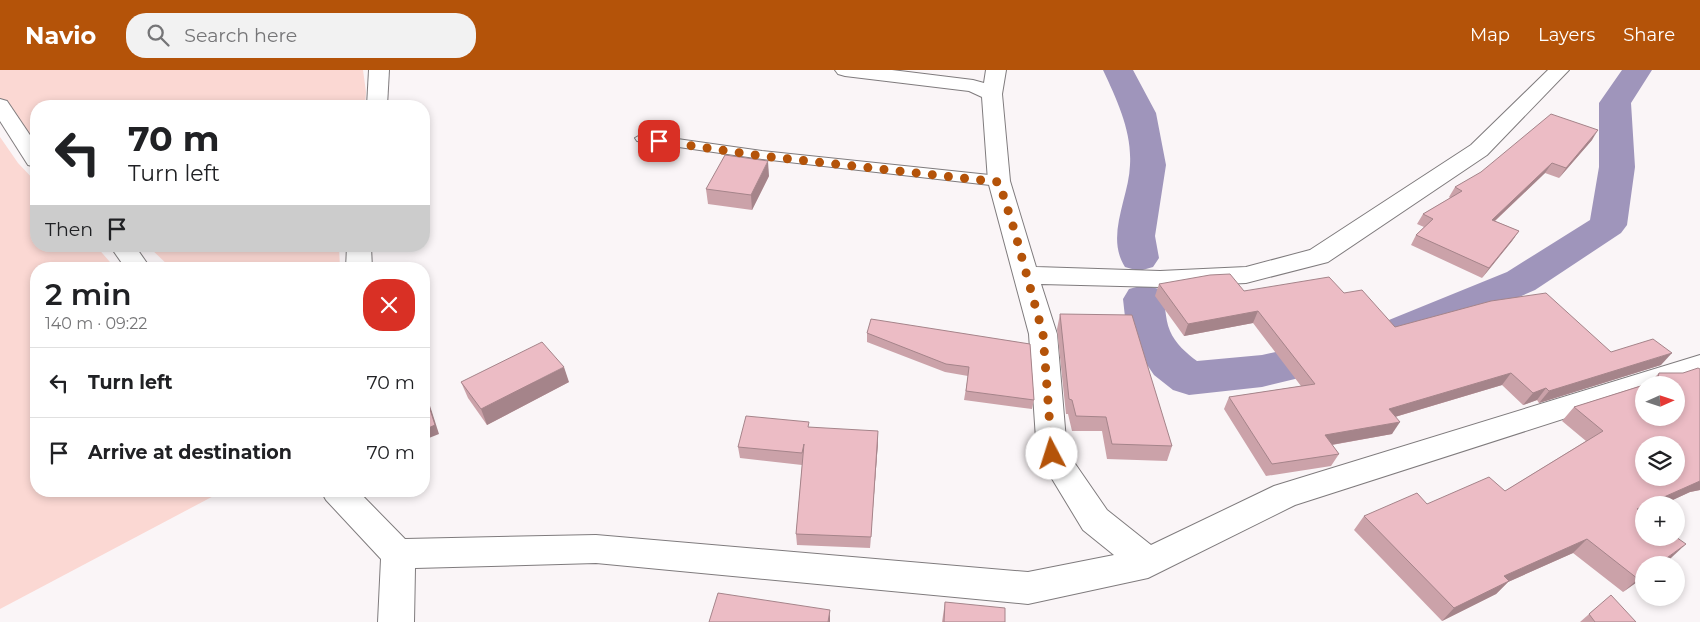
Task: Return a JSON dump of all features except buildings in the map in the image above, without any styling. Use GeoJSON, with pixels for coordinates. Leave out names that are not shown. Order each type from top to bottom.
{"type":"FeatureCollection","features":[{"type":"Feature","properties":{"kind":"street"},"geometry":{"type":"LineString","coordinates":[[377,100],[379,70]]}},
{"type":"Feature","properties":{"kind":"street"},"geometry":{"type":"LineString","coordinates":[[845,70],[973,86],[994,82],[999,182],[1043,334],[1052,454],[1095,520],[1148,564]]}},
{"type":"Feature","properties":{"kind":"street"},"geometry":{"type":"LineString","coordinates":[[1027,274],[1160,279],[1246,275],[1319,256],[1480,150],[1559,70]]}},
{"type":"Feature","properties":{"kind":"street"},"geometry":{"type":"LineString","coordinates":[[0,105],[30,151]]}},
{"type":"Feature","properties":{"kind":"street"},"geometry":{"type":"LineString","coordinates":[[398,554],[596,549],[1028,588],[1148,564],[1285,495],[1700,365]]}},
{"type":"Feature","properties":{"kind":"street"},"geometry":{"type":"LineString","coordinates":[[343,497],[398,554],[396,622]]}},
{"type":"Feature","properties":{"kind":"lane"},"geometry":{"type":"LineString","coordinates":[[642,138],[762,156],[999,182]]}},
{"type":"Feature","properties":{"kind":"shaded area"},"geometry":{"type":"Polygon","coordinates":[[[0,70],[363,70],[366,92],[365,100],[30,100],[30,136],[10,111],[0,103],[0,70]]]}},
{"type":"Feature","properties":{"kind":"shaded area"},"geometry":{"type":"Polygon","coordinates":[[[0,137],[18,163],[30,176],[30,252],[101,252],[110,262],[30,262],[30,497],[212,497],[0,609],[0,137]]]}},
{"type":"Feature","properties":{"kind":"shaded area"},"geometry":{"type":"Polygon","coordinates":[[[154,252],[339,252],[340,262],[165,262],[154,252]]]}},
{"type":"Feature","properties":{"kind":"waterway"},"geometry":{"type":"LineString","coordinates":[[1118,70],[1140,113],[1148,165],[1136,236],[1139,258]]}},
{"type":"Feature","properties":{"kind":"waterway"},"geometry":{"type":"LineString","coordinates":[[1144,299],[1149,335],[1170,364],[1189,378],[1262,371],[1362,348],[1521,281],[1608,225],[1617,167],[1615,103],[1637,70]]}},
{"type":"Feature","properties":{"kind":"route"},"geometry":{"type":"LineString","coordinates":[[659,141],[762,156],[999,182],[1043,334],[1052,454]]}}]}
